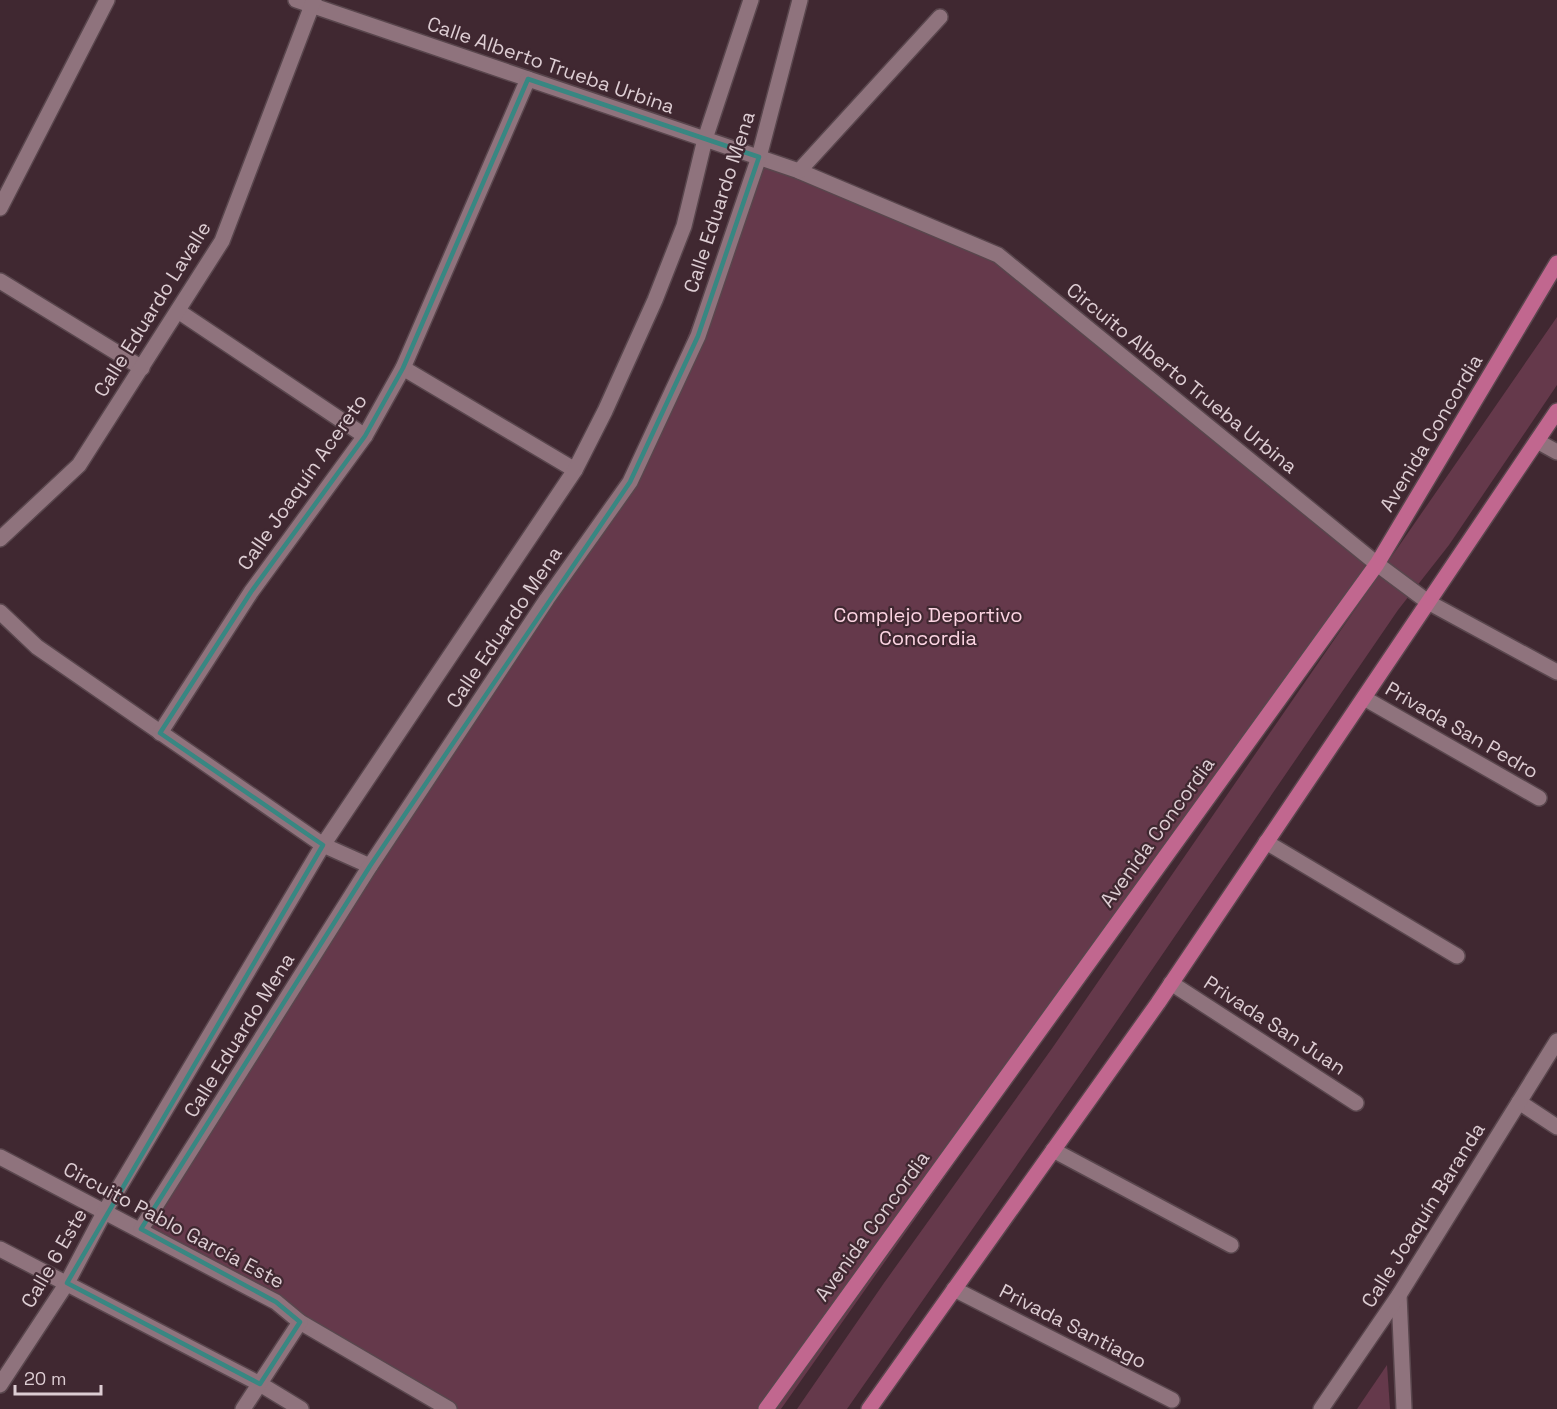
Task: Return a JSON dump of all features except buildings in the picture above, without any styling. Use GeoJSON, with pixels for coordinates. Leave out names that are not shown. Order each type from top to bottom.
{"type":"FeatureCollection","features":[{"type":"Feature","properties":{"kind":"main road","name":"Avenida Concordia"},"geometry":{"type":"LineString","coordinates":[[766,1409],[1377,564],[1557,263]]}},
{"type":"Feature","properties":{"kind":"main road"},"geometry":{"type":"LineString","coordinates":[[869,1409],[1171,983],[1557,411]]}},
{"type":"Feature","properties":{"kind":"street"},"geometry":{"type":"LineString","coordinates":[[0,208],[107,0]]}},
{"type":"Feature","properties":{"kind":"street","name":"Calle Alberto Trueba Urbina"},"geometry":{"type":"LineString","coordinates":[[296,0],[313,3],[759,157]]}},
{"type":"Feature","properties":{"kind":"street","name":"Calle Eduardo Mena"},"geometry":{"type":"LineString","coordinates":[[105,1212],[323,845],[575,470],[605,411],[655,300],[684,225],[705,139],[751,0]]}},
{"type":"Feature","properties":{"kind":"street","name":"Calle Eduardo Mena"},"geometry":{"type":"LineString","coordinates":[[141,1229],[370,866],[547,599],[630,482],[698,336],[759,157],[800,0]]}},
{"type":"Feature","properties":{"kind":"street","name":"Calle Eduardo Lavalle"},"geometry":{"type":"LineString","coordinates":[[0,539],[79,465],[222,241],[313,3]]}},
{"type":"Feature","properties":{"kind":"street"},"geometry":{"type":"LineString","coordinates":[[798,171],[940,17]]}},
{"type":"Feature","properties":{"kind":"street","name":"Calle Joaquín Acereto"},"geometry":{"type":"LineString","coordinates":[[160,732],[251,592],[365,436],[403,369],[528,79]]}},
{"type":"Feature","properties":{"kind":"street","name":"Circuito Alberto Trueba Urbina"},"geometry":{"type":"LineString","coordinates":[[759,157],[798,171],[998,255],[1377,564],[1428,602],[1557,672]]}},
{"type":"Feature","properties":{"kind":"street"},"geometry":{"type":"LineString","coordinates":[[0,281],[142,368]]}},
{"type":"Feature","properties":{"kind":"street"},"geometry":{"type":"LineString","coordinates":[[178,311],[365,436]]}},
{"type":"Feature","properties":{"kind":"street"},"geometry":{"type":"LineString","coordinates":[[403,369],[575,470]]}},
{"type":"Feature","properties":{"kind":"street"},"geometry":{"type":"LineString","coordinates":[[1537,441],[1557,452]]}},
{"type":"Feature","properties":{"kind":"street"},"geometry":{"type":"LineString","coordinates":[[0,612],[37,647],[323,845],[370,866]]}},
{"type":"Feature","properties":{"kind":"street","name":"Privada San Pedro"},"geometry":{"type":"LineString","coordinates":[[1364,698],[1539,798]]}},
{"type":"Feature","properties":{"kind":"street"},"geometry":{"type":"LineString","coordinates":[[1266,842],[1456,956]]}},
{"type":"Feature","properties":{"kind":"street","name":"Privada San Juan"},"geometry":{"type":"LineString","coordinates":[[1171,983],[1356,1103]]}},
{"type":"Feature","properties":{"kind":"street","name":"Calle Joaquín Baranda"},"geometry":{"type":"LineString","coordinates":[[1321,1409],[1399,1295],[1557,1041]]}},
{"type":"Feature","properties":{"kind":"street"},"geometry":{"type":"LineString","coordinates":[[1519,1102],[1557,1127]]}},
{"type":"Feature","properties":{"kind":"street"},"geometry":{"type":"LineString","coordinates":[[1053,1150],[1231,1245]]}},
{"type":"Feature","properties":{"kind":"street","name":"Circuito Pablo García Este"},"geometry":{"type":"LineString","coordinates":[[0,1157],[141,1229],[276,1302],[300,1322],[450,1409]]}},
{"type":"Feature","properties":{"kind":"street","name":"Calle 6 Este"},"geometry":{"type":"LineString","coordinates":[[0,1385],[67,1283],[105,1212]]}},
{"type":"Feature","properties":{"kind":"street"},"geometry":{"type":"LineString","coordinates":[[0,1249],[260,1384],[301,1409]]}},
{"type":"Feature","properties":{"kind":"street","name":"Privada Santiago"},"geometry":{"type":"LineString","coordinates":[[954,1289],[1172,1400]]}},
{"type":"Feature","properties":{"kind":"street"},"geometry":{"type":"LineString","coordinates":[[1399,1295],[1404,1409]]}},
{"type":"Feature","properties":{"kind":"street"},"geometry":{"type":"LineString","coordinates":[[243,1409],[300,1322]]}},
{"type":"Feature","properties":{"kind":"highlighted area"},"geometry":{"type":"Polygon","coordinates":[[[528,79],[759,157],[698,336],[630,482],[370,866],[141,1229],[276,1302],[300,1322],[260,1384],[67,1283],[323,845],[160,733],[251,592],[365,436],[403,368],[528,79]]]}},
{"type":"Feature","properties":{"kind":"green space","name":"Complejo Deportivo Concordia"},"geometry":{"type":"Polygon","coordinates":[[[759,157],[998,255],[1377,564],[781,1409],[449,1409],[141,1229],[630,482],[759,157]]]}},
{"type":"Feature","properties":{"kind":"green space"},"geometry":{"type":"Polygon","coordinates":[[[1557,317],[1557,385],[1449,545],[1398,610],[1084,1069],[847,1409],[797,1409],[1053,1047],[1557,317]]]}},
{"type":"Feature","properties":{"kind":"green space"},"geometry":{"type":"Polygon","coordinates":[[[1387,1365],[1390,1409],[1357,1409],[1387,1365]]]}}]}
